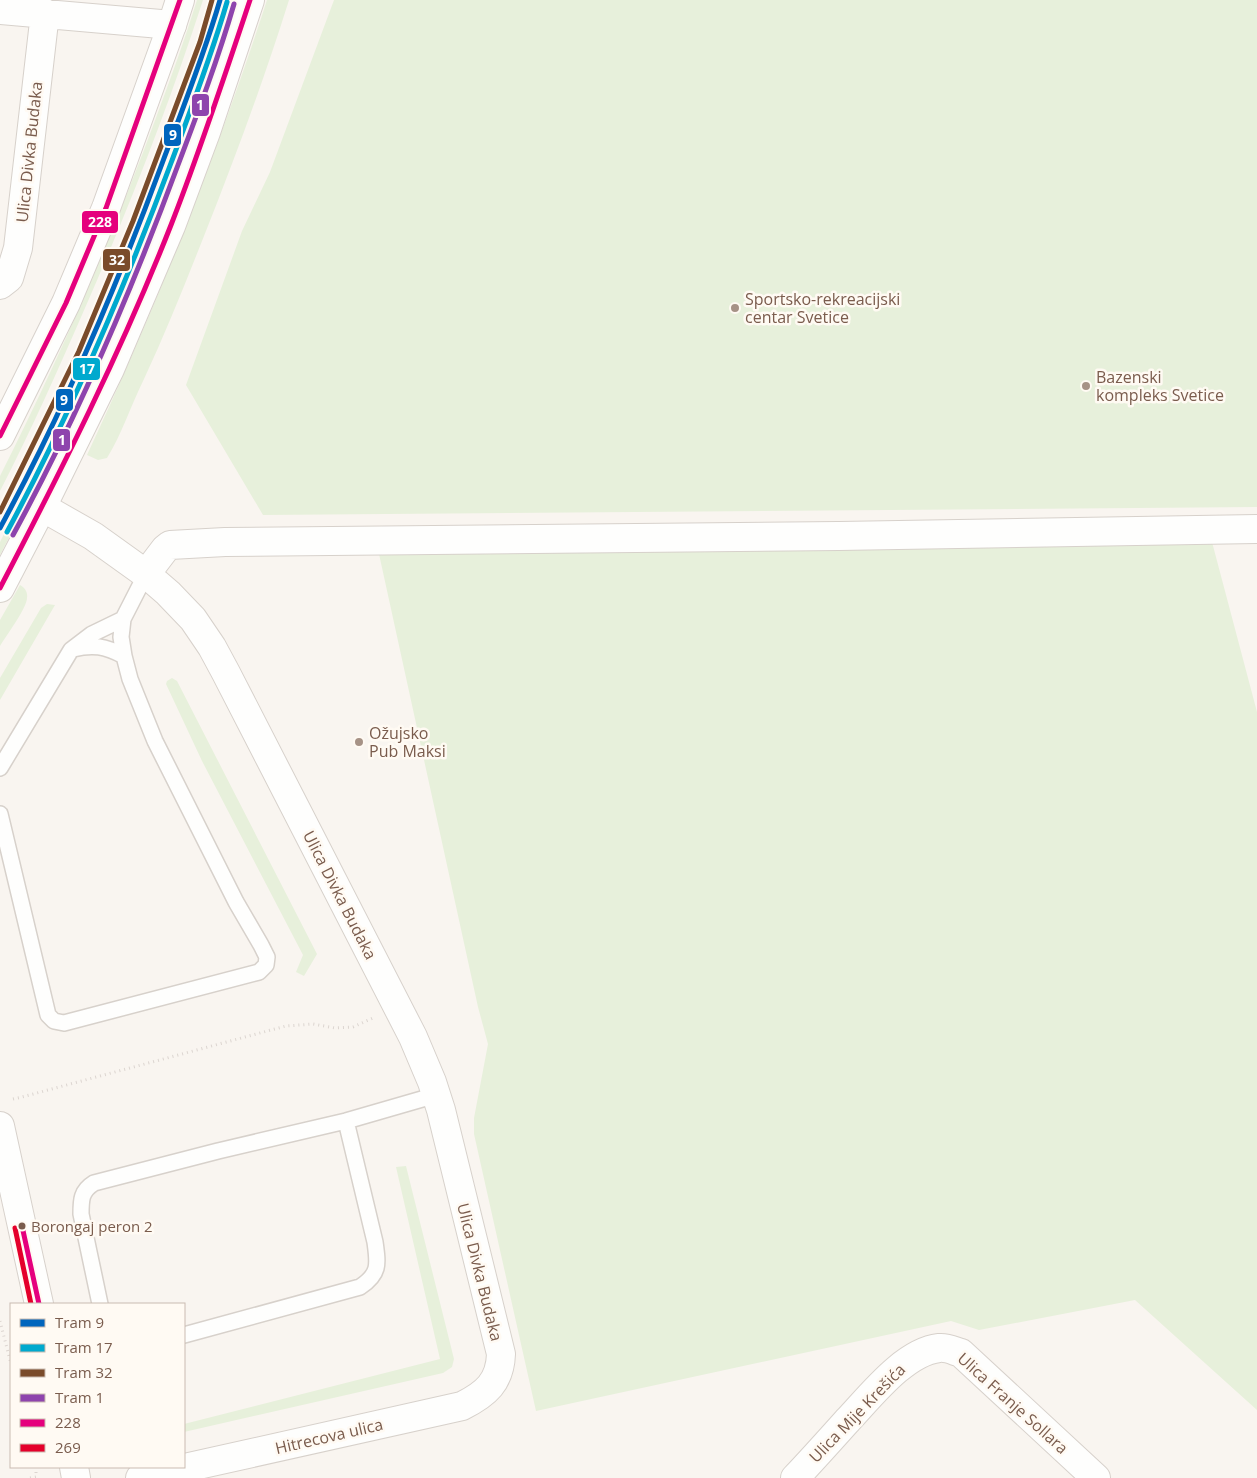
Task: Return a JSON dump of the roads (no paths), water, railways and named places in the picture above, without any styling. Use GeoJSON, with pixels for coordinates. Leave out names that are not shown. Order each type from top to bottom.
{"type":"FeatureCollection","features":[{"type":"Feature","properties":{"kind":"street"},"geometry":{"type":"LineString","coordinates":[[0,588],[110,369],[171,226],[206,132],[250,0]]}},
{"type":"Feature","properties":{"kind":"street"},"geometry":{"type":"LineString","coordinates":[[0,10],[45,6],[176,12],[106,208],[74,286],[0,436]]}},
{"type":"Feature","properties":{"kind":"street","name":"Ulica Divka Budaka"},"geometry":{"type":"LineString","coordinates":[[0,285],[9,278],[18,248],[45,6]]}},
{"type":"Feature","properties":{"kind":"street","name":"Ulica Divka Budaka"},"geometry":{"type":"LineString","coordinates":[[42,507],[93,536],[146,574],[193,619],[217,655],[413,1036],[432,1082],[441,1110],[496,1332],[500,1366]]}},
{"type":"Feature","properties":{"kind":"street"},"geometry":{"type":"LineString","coordinates":[[146,574],[165,548],[170,545],[225,542],[829,536],[1257,529]]}},
{"type":"Feature","properties":{"kind":"street"},"geometry":{"type":"LineString","coordinates":[[0,1126],[39,1303]]}},
{"type":"Feature","properties":{"kind":"street","name":"Ulica Franje Sollara"},"geometry":{"type":"LineString","coordinates":[[923,1353],[939,1348],[948,1348],[961,1353],[1096,1478]]}},
{"type":"Feature","properties":{"kind":"street","name":"Ulica Mije Krešića"},"geometry":{"type":"LineString","coordinates":[[795,1478],[888,1377],[923,1353]]}},
{"type":"Feature","properties":{"kind":"street","name":"Hitrecova ulica"},"geometry":{"type":"LineString","coordinates":[[185,1468],[462,1406],[474,1400],[489,1388],[497,1376],[500,1366]]}},
{"type":"Feature","properties":{"kind":"street","name":"Hitrecova ulica"},"geometry":{"type":"LineString","coordinates":[[140,1478],[185,1468]]}},
{"type":"Feature","properties":{"kind":"lane"},"geometry":{"type":"LineString","coordinates":[[0,814],[48,1015],[54,1022],[64,1023],[259,972],[266,965],[266,957],[261,945],[236,902],[155,741],[130,679],[121,637],[123,619],[146,574]]}},
{"type":"Feature","properties":{"kind":"lane"},"geometry":{"type":"LineString","coordinates":[[0,768],[71,650],[92,634],[123,619]]}},
{"type":"Feature","properties":{"kind":"lane"},"geometry":{"type":"LineString","coordinates":[[71,650],[87,645],[100,646],[124,656]]}},
{"type":"Feature","properties":{"kind":"lane"},"geometry":{"type":"LineString","coordinates":[[100,1303],[81,1214],[81,1200],[87,1187],[94,1183],[122,1175],[346,1121],[436,1095]]}},
{"type":"Feature","properties":{"kind":"lane"},"geometry":{"type":"LineString","coordinates":[[185,1334],[360,1287],[370,1280],[376,1270],[375,1242],[346,1121]]}},
{"type":"Feature","properties":{"kind":"tram line","name":"32"},"geometry":{"type":"LineString","coordinates":[[0,512],[79,351],[133,221],[200,42],[212,0]]}},
{"type":"Feature","properties":{"kind":"tram line","name":"9"},"geometry":{"type":"LineString","coordinates":[[0,528],[68,393],[108,301],[186,101],[220,0]]}},
{"type":"Feature","properties":{"kind":"tram line","name":"17"},"geometry":{"type":"LineString","coordinates":[[7,532],[75,396],[115,304],[186,123],[208,63],[227,2]]}},
{"type":"Feature","properties":{"kind":"tram line","name":"1"},"geometry":{"type":"LineString","coordinates":[[13,535],[60,445],[142,260],[215,65],[234,4]]}},
{"type":"Feature","properties":{"kind":"place","name":"Sportsko-rekreacijski centar Svetice"},"geometry":{"type":"Point","coordinates":[735,308]}},
{"type":"Feature","properties":{"kind":"place","name":"Bazenski kompleks Svetice"},"geometry":{"type":"Point","coordinates":[1086,386]}},
{"type":"Feature","properties":{"kind":"place","name":"Ožujsko Pub Maksi"},"geometry":{"type":"Point","coordinates":[359,742]}},
{"type":"Feature","properties":{"kind":"place","name":"Borongaj peron 2"},"geometry":{"type":"Point","coordinates":[22,1226]}}]}
